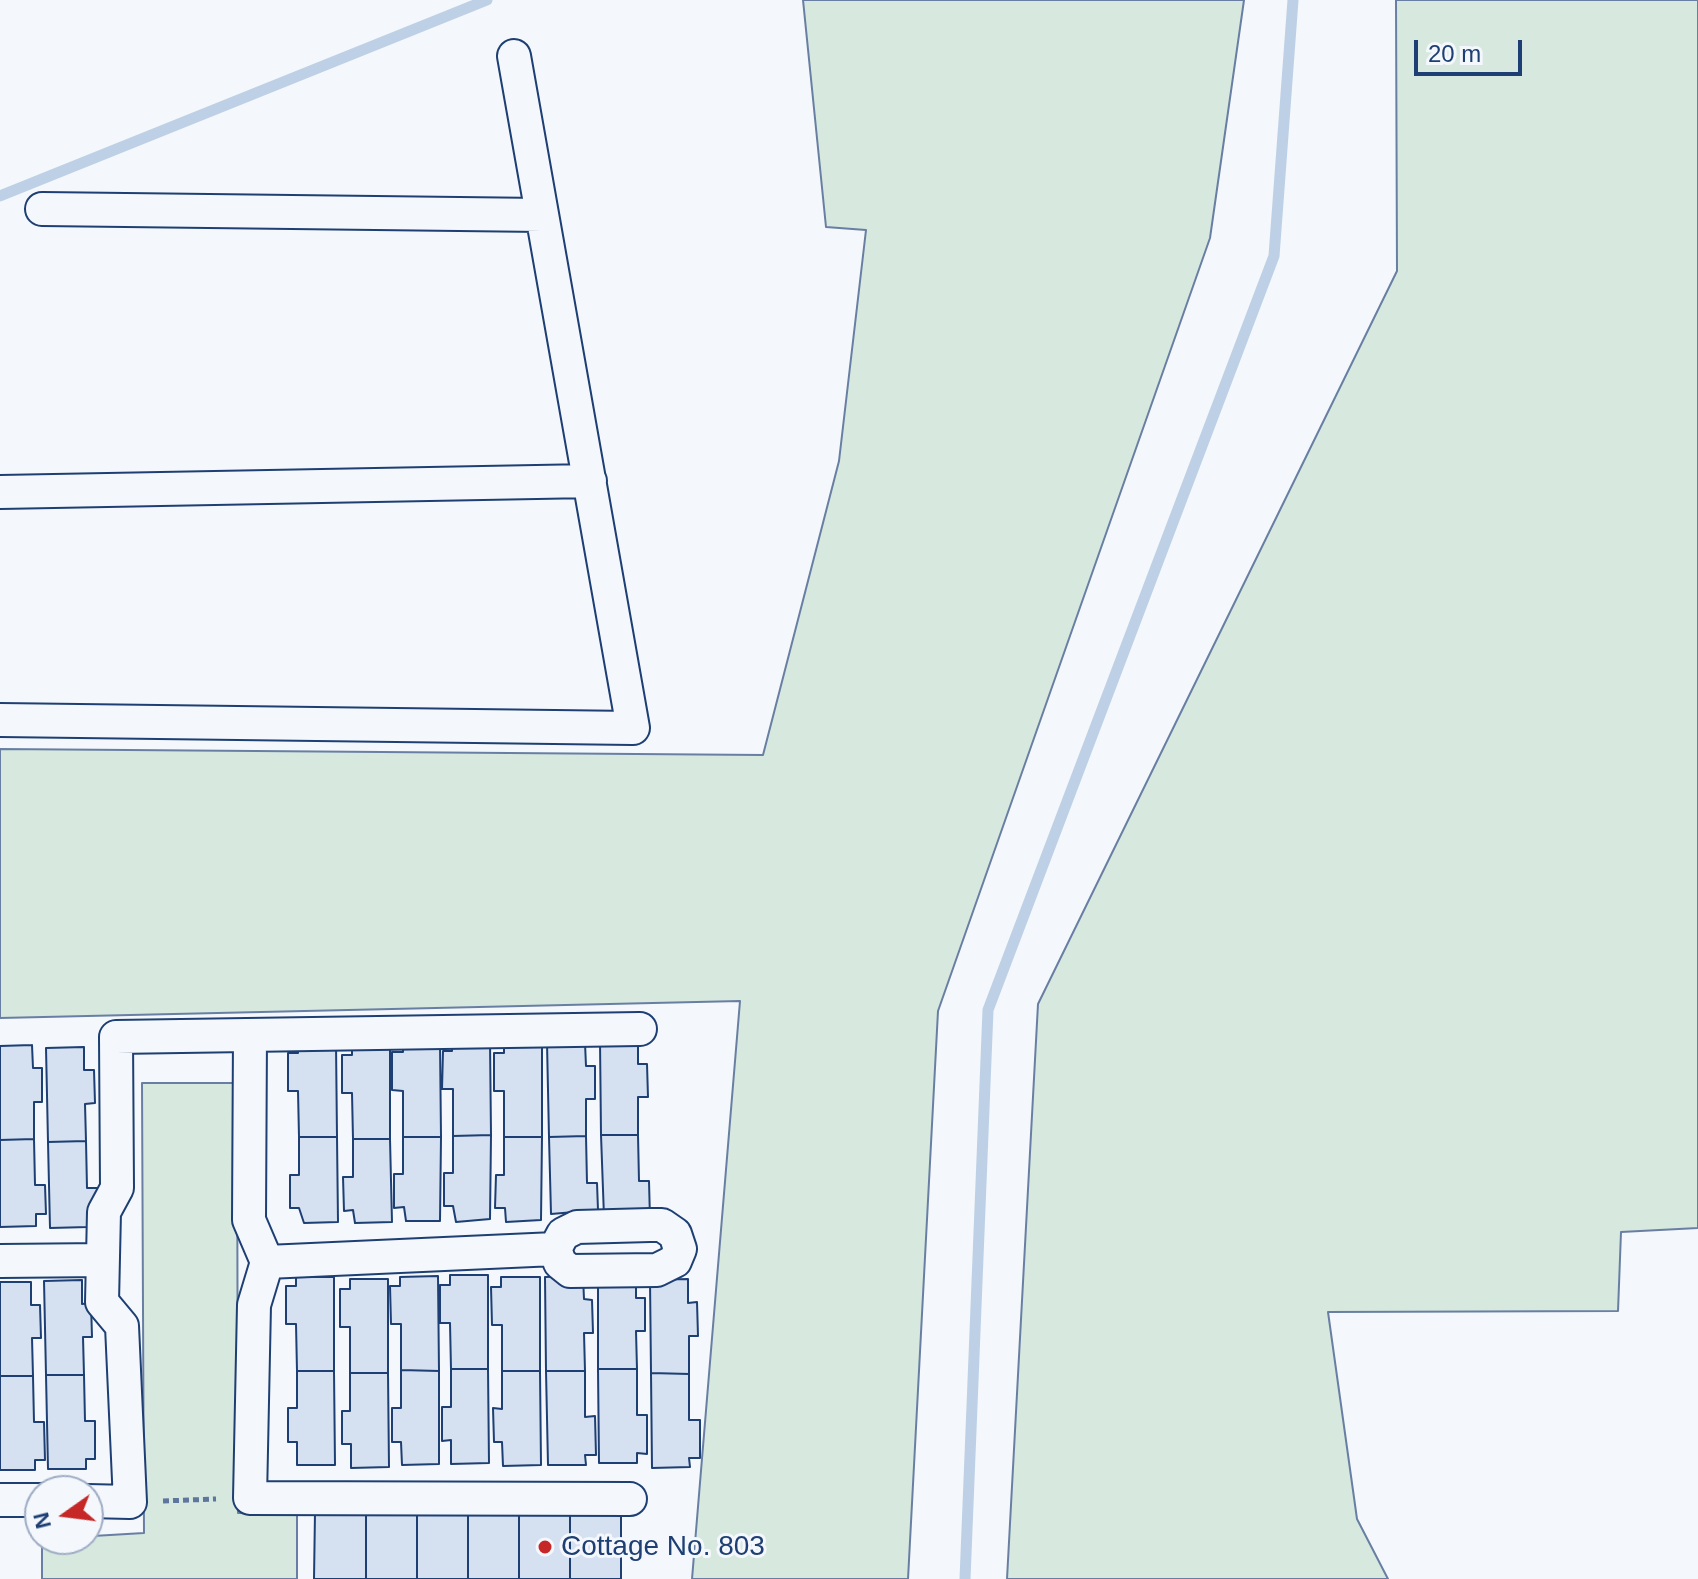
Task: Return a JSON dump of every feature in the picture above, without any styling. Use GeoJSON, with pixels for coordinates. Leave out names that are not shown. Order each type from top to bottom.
{"type":"FeatureCollection","features":[{"type":"Feature","properties":{"kind":"street"},"geometry":{"type":"LineString","coordinates":[[0,720],[633,728],[514,56]]}},
{"type":"Feature","properties":{"kind":"street"},"geometry":{"type":"LineString","coordinates":[[42,209],[542,215]]}},
{"type":"Feature","properties":{"kind":"street"},"geometry":{"type":"LineString","coordinates":[[0,492],[590,481]]}},
{"type":"Feature","properties":{"kind":"street"},"geometry":{"type":"LineString","coordinates":[[104,1501],[130,1502],[122,1326],[102,1302],[104,1212],[117,1188],[116,1037],[640,1029]]}},
{"type":"Feature","properties":{"kind":"street"},"geometry":{"type":"LineString","coordinates":[[250,1035],[249,1220],[267,1262],[254,1305],[250,1498],[630,1499]]}},
{"type":"Feature","properties":{"kind":"street"},"geometry":{"type":"LineString","coordinates":[[267,1262],[555,1249]]}},
{"type":"Feature","properties":{"kind":"street"},"geometry":{"type":"LineString","coordinates":[[0,1261],[102,1260]]}},
{"type":"Feature","properties":{"kind":"street"},"geometry":{"type":"LineString","coordinates":[[0,1500],[24,1500]]}},
{"type":"Feature","properties":{"kind":"path"},"geometry":{"type":"LineString","coordinates":[[130,1502],[250,1498]]}},
{"type":"Feature","properties":{"kind":"shaded area"},"geometry":{"type":"Polygon","coordinates":[[[803,0],[1244,0],[1210,238],[938,1011],[908,1579],[692,1579],[740,1001],[0,1018],[0,749],[763,755],[839,461],[866,230],[826,227],[803,0]]]}},
{"type":"Feature","properties":{"kind":"shaded area"},"geometry":{"type":"Polygon","coordinates":[[[1396,0],[1698,0],[1698,1228],[1621,1232],[1618,1311],[1328,1312],[1357,1519],[1388,1579],[1007,1579],[1038,1004],[1397,271],[1396,0]]]}},
{"type":"Feature","properties":{"kind":"shaded area"},"geometry":{"type":"Polygon","coordinates":[[[142,1083],[237,1083],[238,1513],[297,1514],[297,1579],[42,1579],[42,1555],[104,1555],[104,1535],[144,1533],[142,1083]]]}},
{"type":"Feature","properties":{"kind":"building"},"geometry":{"type":"Polygon","coordinates":[[[452,1041],[490,1041],[491,1135],[453,1136],[453,1089],[442,1089],[443,1051],[452,1051],[452,1041]]]}},
{"type":"Feature","properties":{"kind":"building"},"geometry":{"type":"Polygon","coordinates":[[[600,1041],[638,1041],[638,1064],[647,1064],[648,1097],[638,1097],[638,1135],[601,1135],[600,1041]]]}},
{"type":"Feature","properties":{"kind":"building"},"geometry":{"type":"Polygon","coordinates":[[[403,1042],[440,1043],[441,1137],[403,1137],[403,1091],[392,1090],[392,1052],[403,1052],[403,1042]]]}},
{"type":"Feature","properties":{"kind":"building"},"geometry":{"type":"Polygon","coordinates":[[[298,1043],[336,1043],[337,1137],[299,1137],[298,1091],[288,1091],[288,1053],[298,1053],[298,1043]]]}},
{"type":"Feature","properties":{"kind":"building"},"geometry":{"type":"Polygon","coordinates":[[[504,1043],[542,1043],[542,1137],[504,1137],[504,1091],[494,1091],[494,1053],[504,1053],[504,1043]]]}},
{"type":"Feature","properties":{"kind":"building"},"geometry":{"type":"Polygon","coordinates":[[[547,1043],[585,1043],[586,1066],[595,1066],[595,1099],[586,1099],[586,1136],[549,1137],[547,1043]]]}},
{"type":"Feature","properties":{"kind":"building"},"geometry":{"type":"Polygon","coordinates":[[[32,1045],[33,1068],[42,1068],[42,1102],[34,1102],[34,1139],[0,1140],[0,1046],[32,1045]]]}},
{"type":"Feature","properties":{"kind":"building"},"geometry":{"type":"Polygon","coordinates":[[[352,1045],[390,1045],[390,1139],[353,1139],[352,1093],[342,1093],[342,1055],[352,1055],[352,1045]]]}},
{"type":"Feature","properties":{"kind":"building"},"geometry":{"type":"Polygon","coordinates":[[[84,1047],[84,1070],[94,1070],[95,1103],[85,1104],[86,1141],[48,1142],[46,1048],[84,1047]]]}},
{"type":"Feature","properties":{"kind":"building"},"geometry":{"type":"Polygon","coordinates":[[[491,1135],[490,1219],[456,1222],[453,1206],[444,1206],[444,1173],[453,1173],[453,1136],[491,1135]]]}},
{"type":"Feature","properties":{"kind":"building"},"geometry":{"type":"Polygon","coordinates":[[[601,1135],[638,1135],[639,1181],[649,1181],[650,1219],[604,1217],[601,1135]]]}},
{"type":"Feature","properties":{"kind":"building"},"geometry":{"type":"Polygon","coordinates":[[[586,1136],[587,1183],[597,1183],[598,1210],[551,1214],[549,1137],[586,1136]]]}},
{"type":"Feature","properties":{"kind":"building"},"geometry":{"type":"Polygon","coordinates":[[[299,1137],[337,1137],[338,1222],[304,1223],[299,1208],[290,1208],[290,1175],[299,1175],[299,1137]]]}},
{"type":"Feature","properties":{"kind":"building"},"geometry":{"type":"Polygon","coordinates":[[[403,1137],[441,1137],[440,1221],[406,1221],[404,1207],[394,1208],[394,1174],[403,1174],[403,1137]]]}},
{"type":"Feature","properties":{"kind":"building"},"geometry":{"type":"Polygon","coordinates":[[[504,1137],[542,1137],[541,1220],[506,1222],[505,1208],[495,1208],[496,1175],[504,1175],[504,1137]]]}},
{"type":"Feature","properties":{"kind":"building"},"geometry":{"type":"Polygon","coordinates":[[[34,1139],[35,1185],[45,1185],[46,1214],[36,1214],[36,1226],[0,1227],[0,1140],[34,1139]]]}},
{"type":"Feature","properties":{"kind":"building"},"geometry":{"type":"Polygon","coordinates":[[[353,1139],[390,1139],[392,1222],[355,1223],[353,1210],[344,1211],[343,1177],[353,1177],[353,1139]]]}},
{"type":"Feature","properties":{"kind":"building"},"geometry":{"type":"Polygon","coordinates":[[[86,1141],[87,1188],[97,1188],[98,1215],[88,1215],[88,1227],[50,1228],[48,1142],[86,1141]]]}},
{"type":"Feature","properties":{"kind":"building"},"geometry":{"type":"Polygon","coordinates":[[[450,1275],[488,1275],[488,1369],[451,1369],[450,1323],[440,1323],[440,1285],[450,1285],[450,1275]]]}},
{"type":"Feature","properties":{"kind":"building"},"geometry":{"type":"Polygon","coordinates":[[[598,1275],[636,1275],[636,1298],[645,1298],[645,1331],[636,1331],[637,1369],[598,1369],[598,1275]]]}},
{"type":"Feature","properties":{"kind":"building"},"geometry":{"type":"Polygon","coordinates":[[[438,1276],[439,1371],[401,1370],[401,1324],[391,1324],[390,1286],[400,1286],[400,1277],[438,1276]]]}},
{"type":"Feature","properties":{"kind":"building"},"geometry":{"type":"Polygon","coordinates":[[[583,1276],[584,1299],[592,1300],[593,1333],[584,1333],[585,1371],[546,1371],[545,1277],[583,1276]]]}},
{"type":"Feature","properties":{"kind":"building"},"geometry":{"type":"Polygon","coordinates":[[[296,1277],[334,1277],[334,1371],[297,1371],[296,1324],[286,1324],[286,1286],[296,1286],[296,1277]]]}},
{"type":"Feature","properties":{"kind":"building"},"geometry":{"type":"Polygon","coordinates":[[[501,1277],[540,1277],[540,1371],[502,1371],[502,1325],[492,1325],[491,1287],[501,1287],[501,1277]]]}},
{"type":"Feature","properties":{"kind":"building"},"geometry":{"type":"Polygon","coordinates":[[[350,1279],[388,1279],[388,1373],[350,1373],[350,1327],[340,1327],[340,1289],[350,1289],[350,1279]]]}},
{"type":"Feature","properties":{"kind":"building"},"geometry":{"type":"Polygon","coordinates":[[[688,1279],[688,1303],[697,1302],[698,1336],[689,1336],[689,1374],[651,1373],[650,1280],[688,1279]]]}},
{"type":"Feature","properties":{"kind":"building"},"geometry":{"type":"Polygon","coordinates":[[[82,1280],[82,1304],[91,1303],[92,1337],[83,1337],[84,1375],[46,1375],[44,1281],[82,1280]]]}},
{"type":"Feature","properties":{"kind":"building"},"geometry":{"type":"Polygon","coordinates":[[[0,1282],[31,1282],[31,1305],[40,1305],[41,1338],[32,1338],[33,1376],[0,1376],[0,1282]]]}},
{"type":"Feature","properties":{"kind":"building"},"geometry":{"type":"Polygon","coordinates":[[[451,1369],[488,1369],[489,1463],[451,1464],[451,1440],[442,1441],[442,1407],[451,1407],[451,1369]]]}},
{"type":"Feature","properties":{"kind":"building"},"geometry":{"type":"Polygon","coordinates":[[[598,1369],[637,1369],[637,1415],[647,1415],[647,1454],[637,1453],[637,1463],[599,1463],[598,1369]]]}},
{"type":"Feature","properties":{"kind":"building"},"geometry":{"type":"Polygon","coordinates":[[[401,1370],[439,1371],[439,1464],[402,1465],[401,1442],[392,1442],[392,1408],[401,1408],[401,1370]]]}},
{"type":"Feature","properties":{"kind":"building"},"geometry":{"type":"Polygon","coordinates":[[[297,1371],[334,1371],[335,1465],[297,1465],[297,1442],[288,1442],[288,1408],[297,1408],[297,1371]]]}},
{"type":"Feature","properties":{"kind":"building"},"geometry":{"type":"Polygon","coordinates":[[[502,1371],[540,1371],[541,1465],[503,1466],[502,1442],[494,1442],[493,1408],[502,1409],[502,1371]]]}},
{"type":"Feature","properties":{"kind":"building"},"geometry":{"type":"Polygon","coordinates":[[[546,1371],[585,1371],[585,1417],[595,1416],[596,1455],[585,1455],[586,1465],[548,1465],[546,1371]]]}},
{"type":"Feature","properties":{"kind":"building"},"geometry":{"type":"Polygon","coordinates":[[[350,1373],[388,1373],[389,1467],[351,1468],[351,1444],[342,1444],[342,1411],[350,1411],[350,1373]]]}},
{"type":"Feature","properties":{"kind":"building"},"geometry":{"type":"Polygon","coordinates":[[[651,1373],[689,1374],[689,1420],[700,1420],[700,1458],[689,1458],[690,1467],[652,1468],[651,1373]]]}},
{"type":"Feature","properties":{"kind":"building"},"geometry":{"type":"Polygon","coordinates":[[[46,1375],[84,1375],[85,1421],[95,1421],[95,1459],[86,1459],[86,1469],[48,1469],[46,1375]]]}},
{"type":"Feature","properties":{"kind":"building"},"geometry":{"type":"Polygon","coordinates":[[[0,1376],[33,1376],[34,1422],[44,1422],[45,1460],[35,1460],[35,1470],[0,1470],[0,1376]]]}},
{"type":"Feature","properties":{"kind":"building"},"geometry":{"type":"Polygon","coordinates":[[[315,1512],[366,1512],[366,1579],[314,1579],[315,1512]]]}},
{"type":"Feature","properties":{"kind":"building"},"geometry":{"type":"Polygon","coordinates":[[[366,1512],[417,1513],[417,1579],[366,1579],[366,1512]]]}},
{"type":"Feature","properties":{"kind":"building"},"geometry":{"type":"Polygon","coordinates":[[[417,1513],[468,1513],[468,1579],[417,1579],[417,1513]]]}},
{"type":"Feature","properties":{"kind":"building"},"geometry":{"type":"Polygon","coordinates":[[[468,1513],[519,1513],[519,1579],[468,1579],[468,1513]]]}},
{"type":"Feature","properties":{"kind":"building","name":"Cottage No. 803"},"geometry":{"type":"Polygon","coordinates":[[[519,1513],[570,1514],[570,1579],[519,1579],[519,1513]]]}},
{"type":"Feature","properties":{"kind":"building"},"geometry":{"type":"Polygon","coordinates":[[[570,1514],[621,1515],[621,1579],[570,1579],[570,1514]]]}},
{"type":"Feature","properties":{"kind":"waterway"},"geometry":{"type":"LineString","coordinates":[[0,196],[487,0]]}},
{"type":"Feature","properties":{"kind":"waterway"},"geometry":{"type":"LineString","coordinates":[[965,1579],[988,1010],[1274,256],[1293,0]]}},
{"type":"Feature","properties":{"kind":"place","name":"Cottage No. 803"},"geometry":{"type":"Point","coordinates":[545,1547]}}]}
